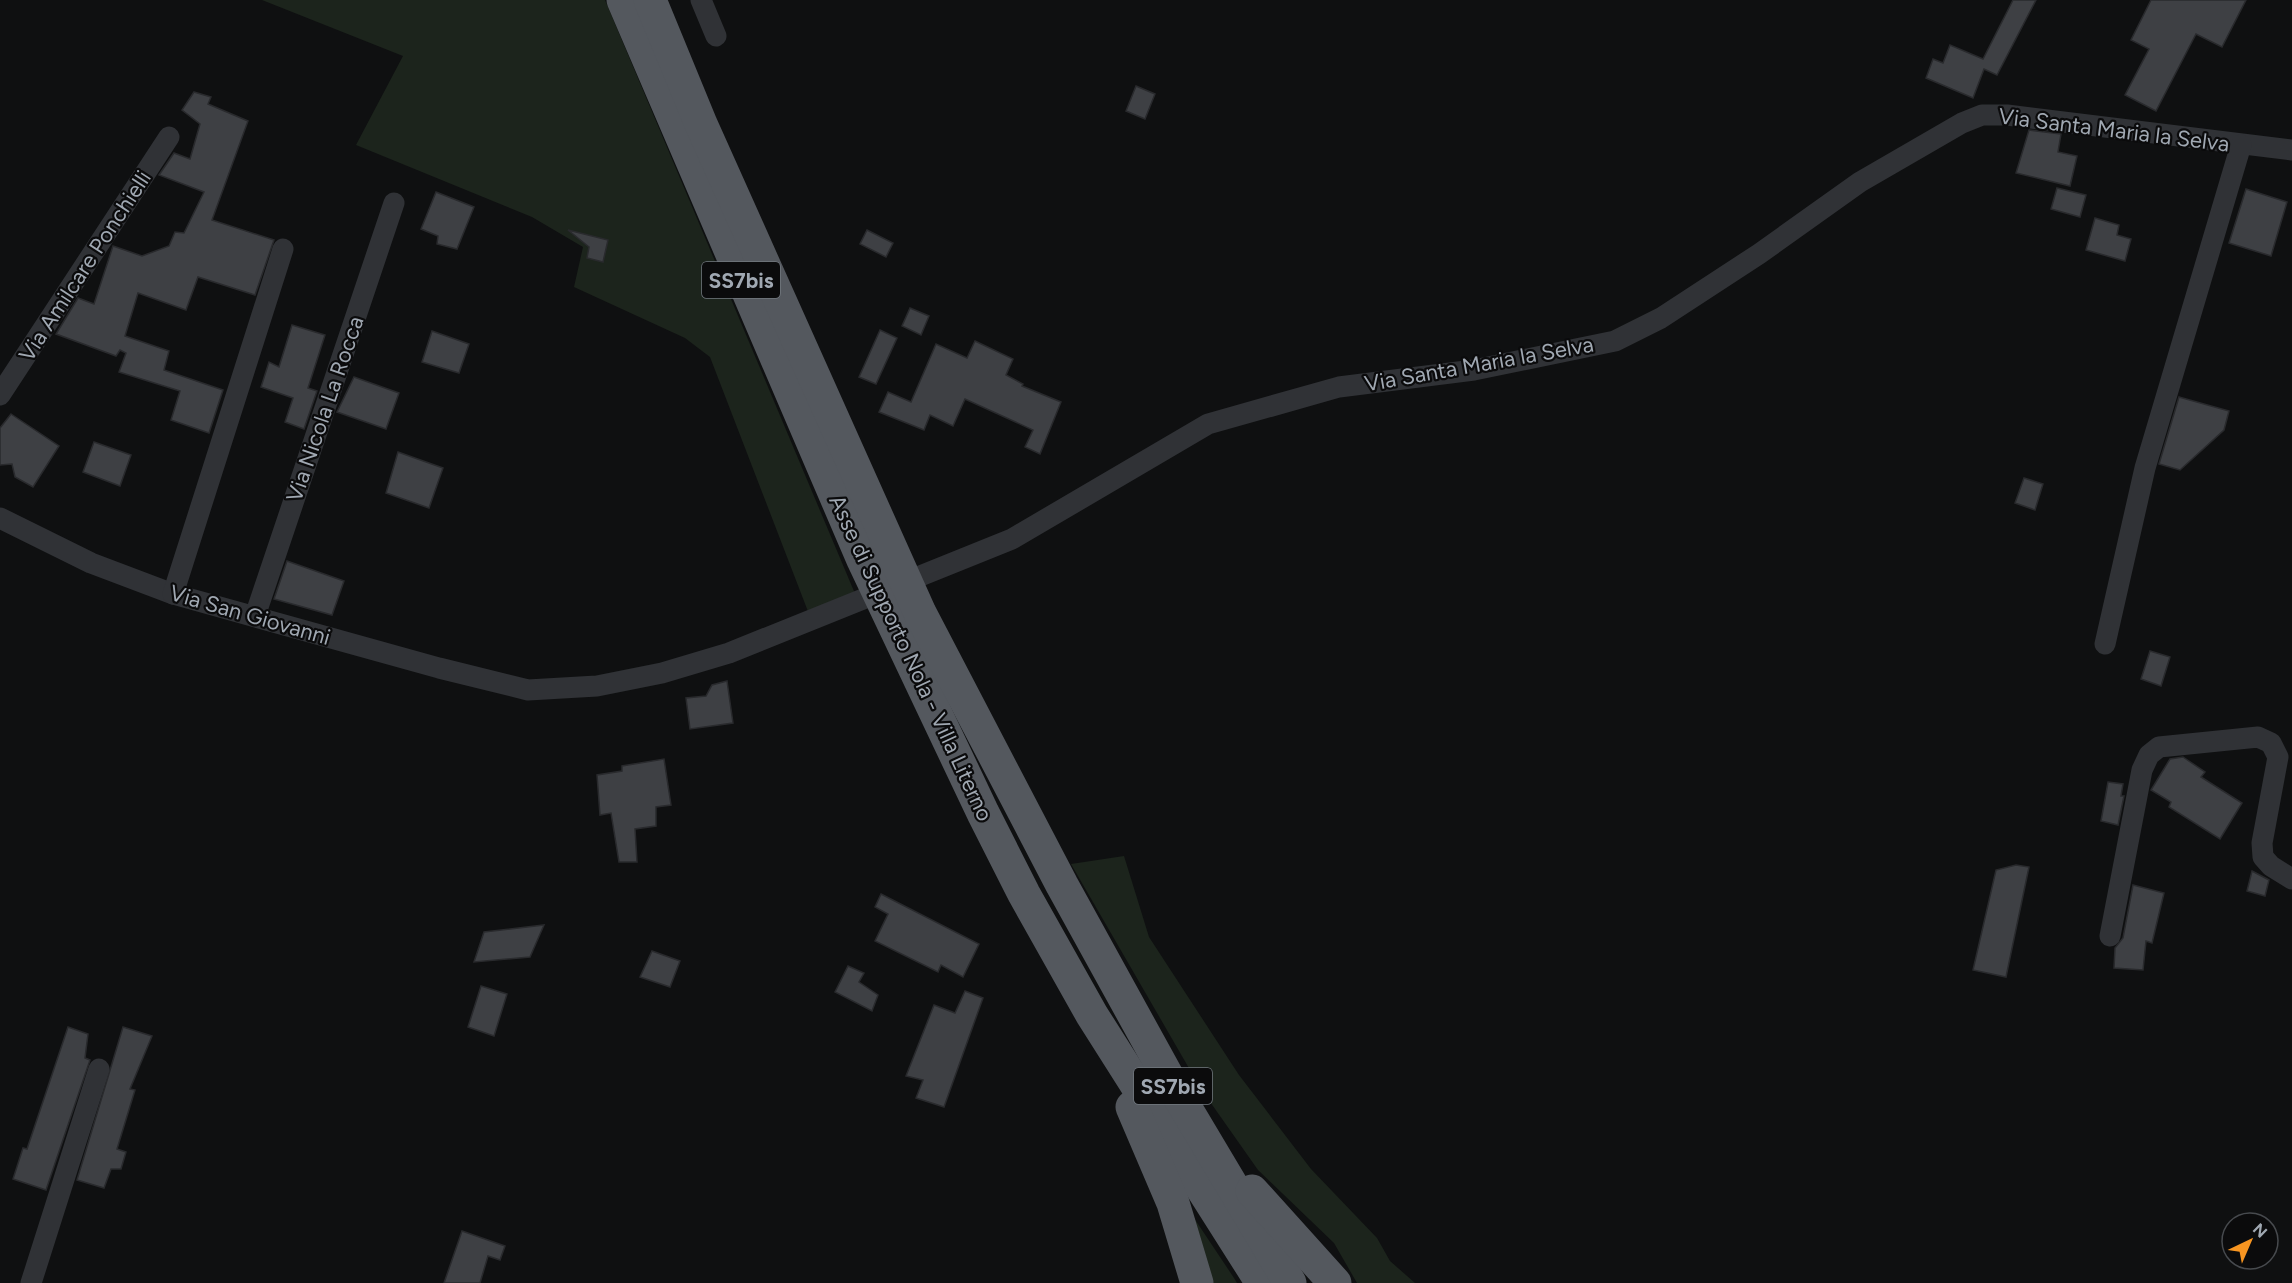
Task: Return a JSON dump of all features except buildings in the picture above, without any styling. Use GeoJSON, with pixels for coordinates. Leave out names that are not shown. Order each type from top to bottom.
{"type":"FeatureCollection","features":[{"type":"Feature","properties":{"kind":"highway","name":"Asse di Supporto Nola - Villa Literno"},"geometry":{"type":"LineString","coordinates":[[623,0],[906,619],[983,813],[1024,894],[1092,1015],[1262,1283]]}},
{"type":"Feature","properties":{"kind":"highway","name":"Asse di Supporto Nola - Villa Literno"},"geometry":{"type":"LineString","coordinates":[[650,0],[876,554]]}},
{"type":"Feature","properties":{"kind":"highway","name":"Asse di Supporto Nola - Villa Literno"},"geometry":{"type":"LineString","coordinates":[[906,619],[1020,802],[1062,885],[1175,1089],[1290,1283]]}},
{"type":"Feature","properties":{"kind":"highway"},"geometry":{"type":"LineString","coordinates":[[1092,1015],[1173,1203],[1197,1283]]}},
{"type":"Feature","properties":{"kind":"highway"},"geometry":{"type":"LineString","coordinates":[[1175,1089],[1241,1178],[1335,1283]]}},
{"type":"Feature","properties":{"kind":"street"},"geometry":{"type":"LineString","coordinates":[[701,0],[716,36]]}},
{"type":"Feature","properties":{"kind":"street","name":"Via Santa Maria la Selva"},"geometry":{"type":"LineString","coordinates":[[509,685],[528,690],[597,686],[662,673],[729,653],[1012,539],[1208,424],[1339,387],[1474,370],[1615,341],[1661,318],[1739,267],[1860,182],[1962,123],[1982,115],[2007,116],[2292,150]]}},
{"type":"Feature","properties":{"kind":"street","name":"Via Amilcare Ponchielli"},"geometry":{"type":"LineString","coordinates":[[0,395],[169,137]]}},
{"type":"Feature","properties":{"kind":"street","name":"Via Santa Maria la Selva"},"geometry":{"type":"LineString","coordinates":[[2105,644],[2145,468],[2241,145]]}},
{"type":"Feature","properties":{"kind":"street","name":"Via Nicola La Rocca"},"geometry":{"type":"LineString","coordinates":[[255,616],[394,203]]}},
{"type":"Feature","properties":{"kind":"street"},"geometry":{"type":"LineString","coordinates":[[173,594],[283,249]]}},
{"type":"Feature","properties":{"kind":"street","name":"Via San Giovanni"},"geometry":{"type":"LineString","coordinates":[[0,518],[91,563],[173,594],[439,668],[509,685]]}},
{"type":"Feature","properties":{"kind":"street"},"geometry":{"type":"LineString","coordinates":[[2110,936],[2142,770],[2149,755],[2159,747],[2258,737],[2271,743],[2278,757],[2262,843],[2263,857],[2271,866],[2292,879]]}},
{"type":"Feature","properties":{"kind":"street"},"geometry":{"type":"LineString","coordinates":[[31,1283],[99,1069]]}},
{"type":"Feature","properties":{"kind":"shaded area"},"geometry":{"type":"Polygon","coordinates":[[[262,0],[605,0],[856,596],[809,614],[710,357],[685,338],[574,287],[583,247],[532,217],[356,145],[403,56],[262,0]]]}},
{"type":"Feature","properties":{"kind":"shaded area"},"geometry":{"type":"Polygon","coordinates":[[[1124,856],[1149,937],[1239,1075],[1311,1169],[1377,1238],[1390,1261],[1415,1283],[1357,1283],[1334,1243],[1258,1170],[1201,1089],[1071,864],[1124,856]]]}},
{"type":"Feature","properties":{"kind":"shaded area"},"geometry":{"type":"Polygon","coordinates":[[[1188,1209],[1234,1278],[1237,1283],[1209,1283],[1188,1209]]]}}]}
